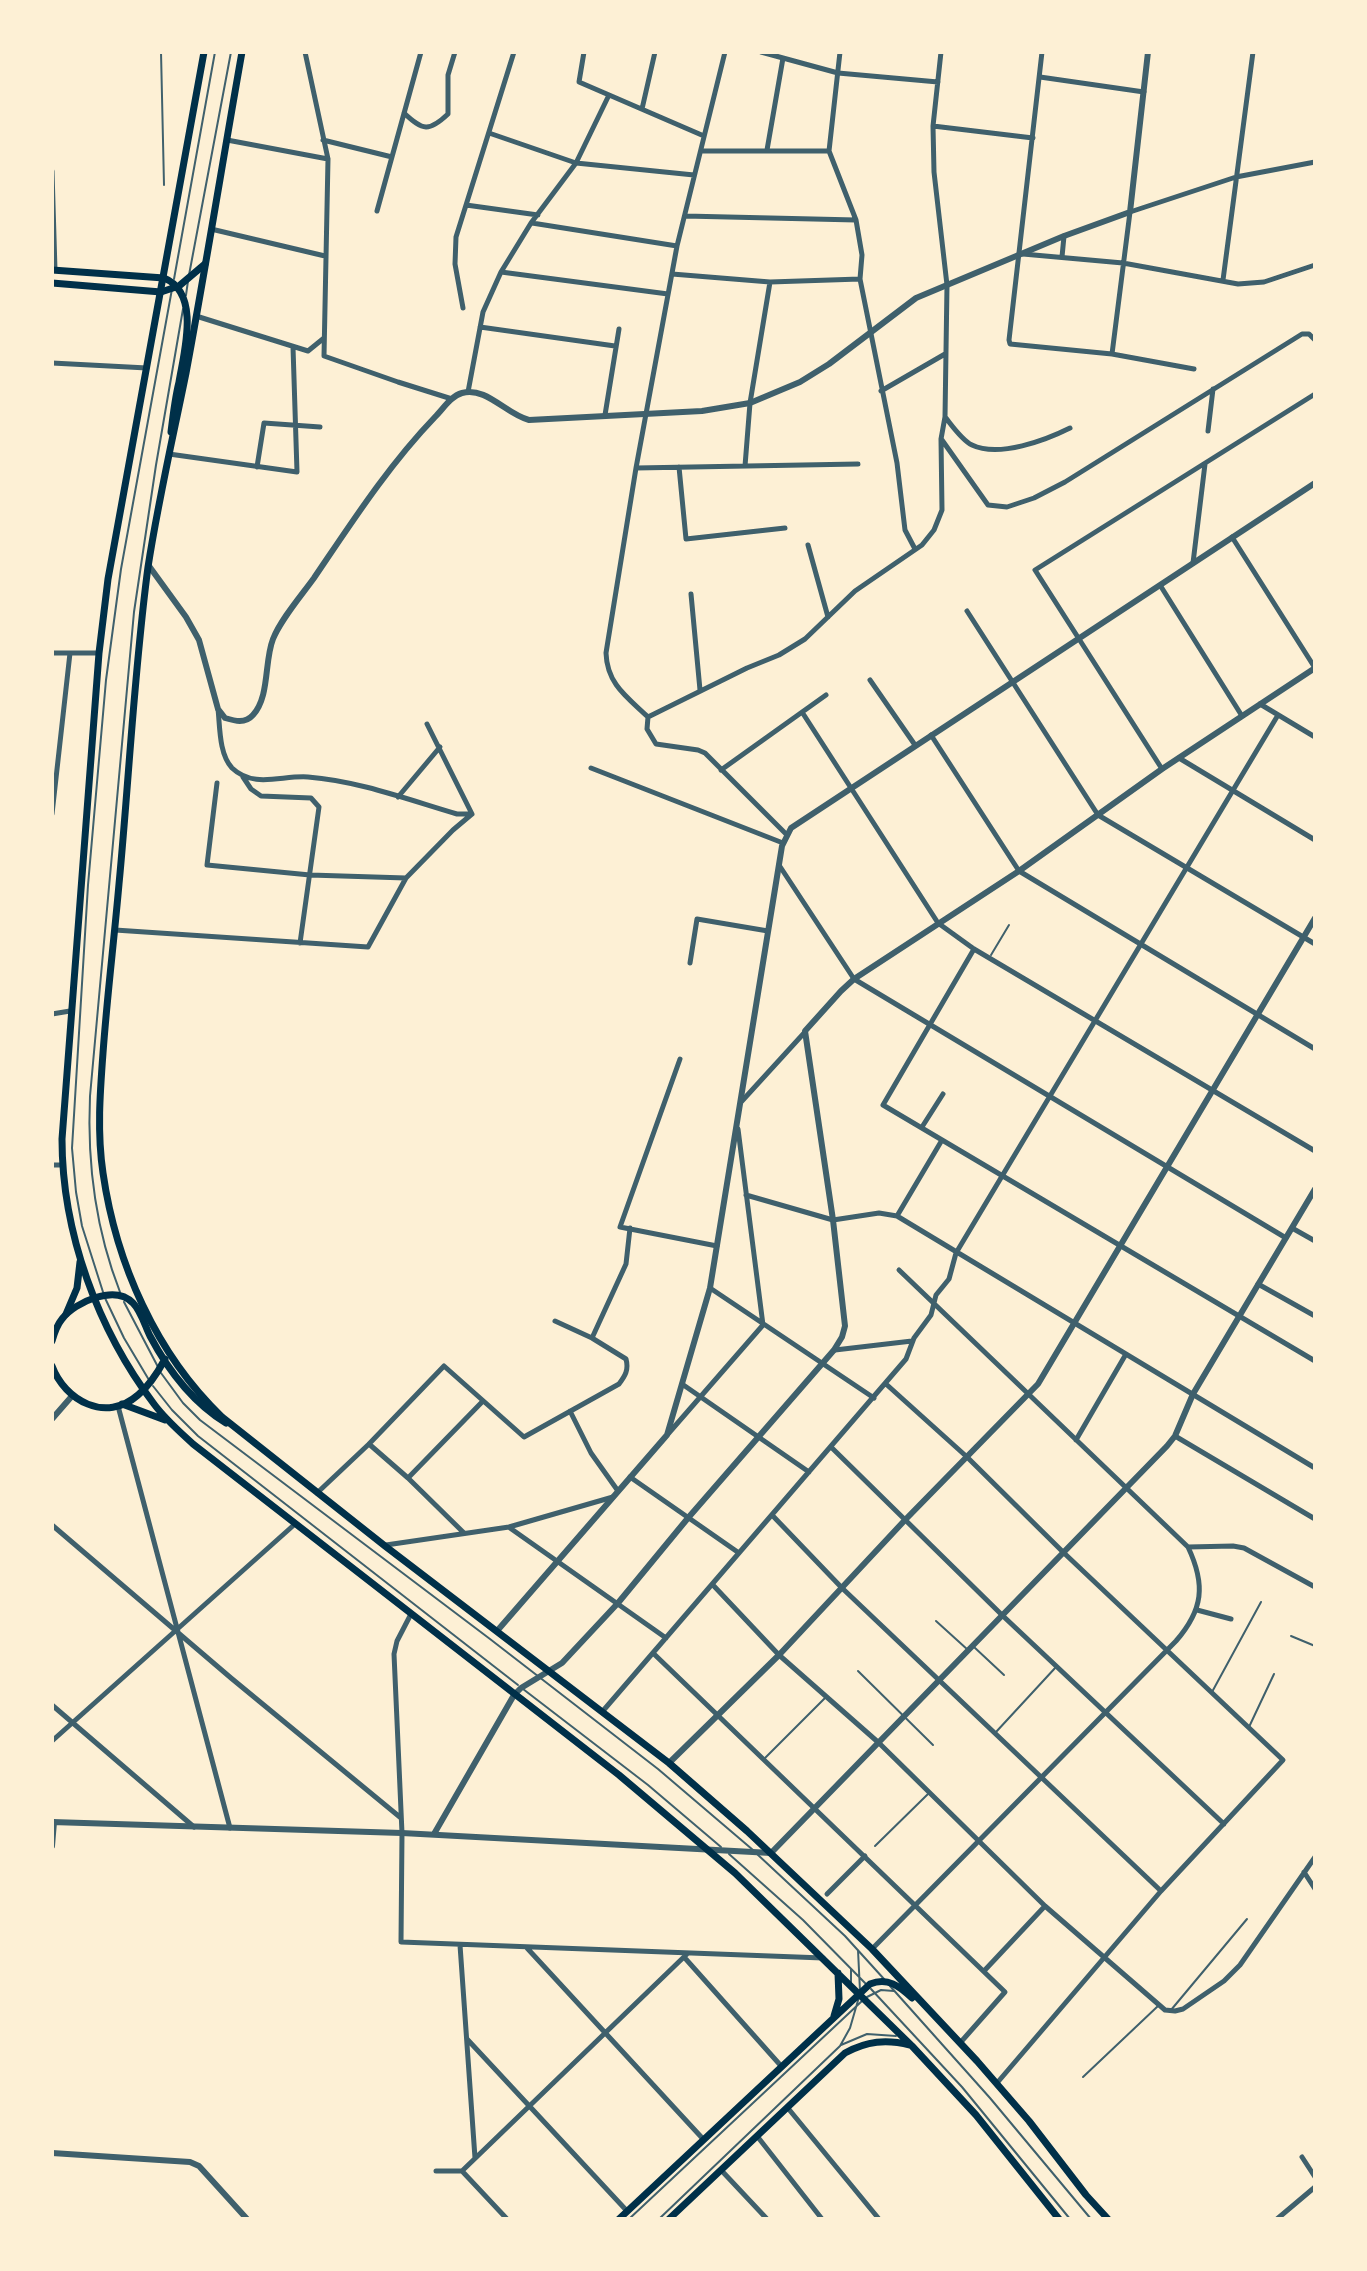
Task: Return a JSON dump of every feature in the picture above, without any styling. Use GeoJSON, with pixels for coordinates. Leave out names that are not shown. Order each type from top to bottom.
{"type":"FeatureCollection","features":[{"type":"Feature","properties":{"kind":"main road"},"geometry":{"type":"LineString","coordinates":[[204,52],[108,579],[99,653],[62,1139],[68,1201],[94,1298],[119,1349],[144,1389],[171,1423],[208,1458],[644,1795],[709,1850],[912,2046],[976,2115],[1059,2219]]}},
{"type":"Feature","properties":{"kind":"main road"},"geometry":{"type":"LineString","coordinates":[[167,1356],[131,1274],[111,1213],[99,1141],[99,1097],[149,566],[242,52]]}},
{"type":"Feature","properties":{"kind":"main road"},"geometry":{"type":"LineString","coordinates":[[52,283],[161,292],[188,279],[205,264]]}},
{"type":"Feature","properties":{"kind":"main road"},"geometry":{"type":"LineString","coordinates":[[53,270],[164,278],[185,302],[187,332],[169,454]]}},
{"type":"Feature","properties":{"kind":"main road"},"geometry":{"type":"LineString","coordinates":[[52,1341],[54,1330],[66,1314],[77,1288],[81,1256]]}},
{"type":"Feature","properties":{"kind":"main road"},"geometry":{"type":"LineString","coordinates":[[66,1314],[94,1298],[104,1296],[122,1297],[135,1306],[167,1356],[201,1397],[241,1432],[669,1763],[771,1853],[872,1949],[997,2083],[1108,2219]]}},
{"type":"Feature","properties":{"kind":"main road"},"geometry":{"type":"LineString","coordinates":[[52,1366],[63,1388],[72,1396],[98,1408],[120,1405],[136,1397],[167,1356]]}},
{"type":"Feature","properties":{"kind":"main road"},"geometry":{"type":"LineString","coordinates":[[120,1405],[171,1423]]}},
{"type":"Feature","properties":{"kind":"main road"},"geometry":{"type":"LineString","coordinates":[[835,2021],[839,1999],[837,1971]]}},
{"type":"Feature","properties":{"kind":"main road"},"geometry":{"type":"LineString","coordinates":[[619,2219],[628,2215],[704,2140],[875,1982],[885,1981],[904,1990],[960,2043]]}},
{"type":"Feature","properties":{"kind":"main road"},"geometry":{"type":"LineString","coordinates":[[669,2219],[833,2063],[854,2048],[889,2041],[912,2046]]}},
{"type":"Feature","properties":{"kind":"street"},"geometry":{"type":"LineString","coordinates":[[305,52],[328,159],[324,356],[452,399]]}},
{"type":"Feature","properties":{"kind":"street"},"geometry":{"type":"LineString","coordinates":[[377,211],[421,52]]}},
{"type":"Feature","properties":{"kind":"street"},"geometry":{"type":"LineString","coordinates":[[404,113],[415,124],[425,128],[435,126],[448,114],[448,75],[455,52]]}},
{"type":"Feature","properties":{"kind":"street"},"geometry":{"type":"LineString","coordinates":[[463,308],[455,264],[456,237],[514,52]]}},
{"type":"Feature","properties":{"kind":"street"},"geometry":{"type":"LineString","coordinates":[[584,52],[579,82],[704,136]]}},
{"type":"Feature","properties":{"kind":"street"},"geometry":{"type":"LineString","coordinates":[[642,109],[655,52]]}},
{"type":"Feature","properties":{"kind":"street"},"geometry":{"type":"LineString","coordinates":[[725,52],[677,246],[636,468],[606,669],[614,683],[648,717],[647,729],[656,744],[705,753],[786,834]]}},
{"type":"Feature","properties":{"kind":"street"},"geometry":{"type":"LineString","coordinates":[[761,52],[838,73],[938,82]]}},
{"type":"Feature","properties":{"kind":"street"},"geometry":{"type":"LineString","coordinates":[[840,52],[829,151],[856,220],[862,255],[860,279],[869,332],[897,463],[905,530],[915,549]]}},
{"type":"Feature","properties":{"kind":"street"},"geometry":{"type":"LineString","coordinates":[[648,717],[779,655],[805,639],[855,591],[922,545],[934,530],[942,510],[941,439],[945,417],[947,285],[934,172],[933,126],[941,52]]}},
{"type":"Feature","properties":{"kind":"street"},"geometry":{"type":"LineString","coordinates":[[1042,52],[1010,344],[1112,354],[1194,369]]}},
{"type":"Feature","properties":{"kind":"street"},"geometry":{"type":"LineString","coordinates":[[1112,354],[1148,52]]}},
{"type":"Feature","properties":{"kind":"street"},"geometry":{"type":"LineString","coordinates":[[1223,280],[1253,52]]}},
{"type":"Feature","properties":{"kind":"street"},"geometry":{"type":"LineString","coordinates":[[767,150],[783,58]]}},
{"type":"Feature","properties":{"kind":"street"},"geometry":{"type":"LineString","coordinates":[[1040,77],[1144,92]]}},
{"type":"Feature","properties":{"kind":"street"},"geometry":{"type":"LineString","coordinates":[[468,392],[483,312],[501,272],[531,223],[576,163],[609,95]]}},
{"type":"Feature","properties":{"kind":"street"},"geometry":{"type":"LineString","coordinates":[[933,126],[1033,138]]}},
{"type":"Feature","properties":{"kind":"street"},"geometry":{"type":"LineString","coordinates":[[489,133],[576,163],[695,175]]}},
{"type":"Feature","properties":{"kind":"street"},"geometry":{"type":"LineString","coordinates":[[226,139],[328,159]]}},
{"type":"Feature","properties":{"kind":"street"},"geometry":{"type":"LineString","coordinates":[[323,140],[392,157]]}},
{"type":"Feature","properties":{"kind":"street"},"geometry":{"type":"LineString","coordinates":[[701,151],[829,151]]}},
{"type":"Feature","properties":{"kind":"street"},"geometry":{"type":"LineString","coordinates":[[218,709],[225,718],[246,720],[252,717],[259,704],[275,635],[380,480],[452,399],[468,392],[487,397],[524,419],[702,411],[750,403],[815,374],[916,298],[1130,212],[1236,177],[1315,162]]}},
{"type":"Feature","properties":{"kind":"street"},"geometry":{"type":"LineString","coordinates":[[52,171],[53,270]]}},
{"type":"Feature","properties":{"kind":"street"},"geometry":{"type":"LineString","coordinates":[[466,205],[538,215]]}},
{"type":"Feature","properties":{"kind":"street"},"geometry":{"type":"LineString","coordinates":[[685,216],[856,220]]}},
{"type":"Feature","properties":{"kind":"street"},"geometry":{"type":"LineString","coordinates":[[531,223],[677,246]]}},
{"type":"Feature","properties":{"kind":"street"},"geometry":{"type":"LineString","coordinates":[[211,229],[325,256]]}},
{"type":"Feature","properties":{"kind":"street"},"geometry":{"type":"LineString","coordinates":[[1062,257],[1064,236]]}},
{"type":"Feature","properties":{"kind":"street"},"geometry":{"type":"LineString","coordinates":[[1021,254],[1123,263],[1238,284],[1264,282],[1315,265]]}},
{"type":"Feature","properties":{"kind":"street"},"geometry":{"type":"LineString","coordinates":[[501,272],[668,294]]}},
{"type":"Feature","properties":{"kind":"street"},"geometry":{"type":"LineString","coordinates":[[672,274],[770,282],[860,279]]}},
{"type":"Feature","properties":{"kind":"street"},"geometry":{"type":"LineString","coordinates":[[745,466],[750,403],[770,282]]}},
{"type":"Feature","properties":{"kind":"street"},"geometry":{"type":"LineString","coordinates":[[196,316],[308,351],[324,338]]}},
{"type":"Feature","properties":{"kind":"street"},"geometry":{"type":"LineString","coordinates":[[480,327],[615,346]]}},
{"type":"Feature","properties":{"kind":"street"},"geometry":{"type":"LineString","coordinates":[[605,415],[619,329]]}},
{"type":"Feature","properties":{"kind":"street"},"geometry":{"type":"LineString","coordinates":[[941,439],[988,505],[1007,507],[1034,498],[1065,482],[1302,334],[1309,334],[1315,340]]}},
{"type":"Feature","properties":{"kind":"street"},"geometry":{"type":"LineString","coordinates":[[169,454],[297,472],[293,347]]}},
{"type":"Feature","properties":{"kind":"street"},"geometry":{"type":"LineString","coordinates":[[881,391],[945,354]]}},
{"type":"Feature","properties":{"kind":"street"},"geometry":{"type":"LineString","coordinates":[[52,363],[148,368]]}},
{"type":"Feature","properties":{"kind":"street"},"geometry":{"type":"LineString","coordinates":[[1208,431],[1213,388]]}},
{"type":"Feature","properties":{"kind":"street"},"geometry":{"type":"LineString","coordinates":[[1162,769],[1035,570],[1315,394]]}},
{"type":"Feature","properties":{"kind":"street"},"geometry":{"type":"LineString","coordinates":[[945,417],[968,444],[982,449],[1007,448],[1046,440],[1070,428]]}},
{"type":"Feature","properties":{"kind":"street"},"geometry":{"type":"LineString","coordinates":[[257,467],[264,423],[320,427]]}},
{"type":"Feature","properties":{"kind":"street"},"geometry":{"type":"LineString","coordinates":[[1193,563],[1205,463]]}},
{"type":"Feature","properties":{"kind":"street"},"geometry":{"type":"LineString","coordinates":[[636,468],[858,464]]}},
{"type":"Feature","properties":{"kind":"street"},"geometry":{"type":"LineString","coordinates":[[679,467],[686,539],[785,528]]}},
{"type":"Feature","properties":{"kind":"street"},"geometry":{"type":"LineString","coordinates":[[667,1435],[710,1288],[786,834],[851,787],[1313,484],[1315,494]]}},
{"type":"Feature","properties":{"kind":"street"},"geometry":{"type":"LineString","coordinates":[[740,1103],[854,979],[1019,871],[1178,758],[1315,668],[1232,537]]}},
{"type":"Feature","properties":{"kind":"street"},"geometry":{"type":"LineString","coordinates":[[808,545],[828,618]]}},
{"type":"Feature","properties":{"kind":"street"},"geometry":{"type":"LineString","coordinates":[[149,566],[199,640],[218,709],[227,762],[261,796],[311,798],[319,807],[300,943]]}},
{"type":"Feature","properties":{"kind":"street"},"geometry":{"type":"LineString","coordinates":[[1160,585],[1242,716]]}},
{"type":"Feature","properties":{"kind":"street"},"geometry":{"type":"LineString","coordinates":[[691,594],[700,690]]}},
{"type":"Feature","properties":{"kind":"street"},"geometry":{"type":"LineString","coordinates":[[967,611],[1098,815],[1315,944]]}},
{"type":"Feature","properties":{"kind":"street"},"geometry":{"type":"LineString","coordinates":[[52,653],[99,653]]}},
{"type":"Feature","properties":{"kind":"street"},"geometry":{"type":"LineString","coordinates":[[52,814],[70,653]]}},
{"type":"Feature","properties":{"kind":"street"},"geometry":{"type":"LineString","coordinates":[[870,680],[915,745]]}},
{"type":"Feature","properties":{"kind":"street"},"geometry":{"type":"LineString","coordinates":[[721,770],[826,695]]}},
{"type":"Feature","properties":{"kind":"street"},"geometry":{"type":"LineString","coordinates":[[1260,704],[1315,737]]}},
{"type":"Feature","properties":{"kind":"street"},"geometry":{"type":"LineString","coordinates":[[802,712],[938,923],[974,949],[1315,1151]]}},
{"type":"Feature","properties":{"kind":"street"},"geometry":{"type":"LineString","coordinates":[[602,1712],[906,1359],[912,1341],[929,1319],[936,1295],[949,1279],[956,1253],[1278,715]]}},
{"type":"Feature","properties":{"kind":"street"},"geometry":{"type":"LineString","coordinates":[[427,724],[472,814]]}},
{"type":"Feature","properties":{"kind":"street"},"geometry":{"type":"LineString","coordinates":[[931,735],[1019,871],[1315,1049]]}},
{"type":"Feature","properties":{"kind":"street"},"geometry":{"type":"LineString","coordinates":[[398,797],[440,747]]}},
{"type":"Feature","properties":{"kind":"street"},"geometry":{"type":"LineString","coordinates":[[1178,758],[1315,840]]}},
{"type":"Feature","properties":{"kind":"street"},"geometry":{"type":"LineString","coordinates":[[591,768],[783,843]]}},
{"type":"Feature","properties":{"kind":"street"},"geometry":{"type":"LineString","coordinates":[[234,770],[251,779],[261,780],[332,779],[457,814],[472,814]]}},
{"type":"Feature","properties":{"kind":"street"},"geometry":{"type":"LineString","coordinates":[[217,783],[207,865],[310,875],[406,878]]}},
{"type":"Feature","properties":{"kind":"street"},"geometry":{"type":"LineString","coordinates":[[115,930],[368,947],[406,878],[472,814]]}},
{"type":"Feature","properties":{"kind":"street"},"geometry":{"type":"LineString","coordinates":[[779,865],[854,979],[1286,1238]]}},
{"type":"Feature","properties":{"kind":"street"},"geometry":{"type":"LineString","coordinates":[[669,1763],[779,1655],[1044,1376],[1315,918]]}},
{"type":"Feature","properties":{"kind":"street"},"geometry":{"type":"LineString","coordinates":[[690,963],[697,919],[768,931]]}},
{"type":"Feature","properties":{"kind":"street"},"geometry":{"type":"LineString","coordinates":[[974,949],[883,1105],[1315,1361]]}},
{"type":"Feature","properties":{"kind":"street"},"geometry":{"type":"LineString","coordinates":[[52,1014],[70,1011]]}},
{"type":"Feature","properties":{"kind":"street"},"geometry":{"type":"LineString","coordinates":[[434,1834],[514,1695],[562,1663],[618,1603],[842,1337],[845,1326],[833,1220],[805,1031]]}},
{"type":"Feature","properties":{"kind":"street"},"geometry":{"type":"LineString","coordinates":[[680,1059],[620,1227],[717,1246]]}},
{"type":"Feature","properties":{"kind":"street"},"geometry":{"type":"LineString","coordinates":[[922,1128],[943,1094]]}},
{"type":"Feature","properties":{"kind":"street"},"geometry":{"type":"LineString","coordinates":[[497,1631],[763,1325],[737,1124]]}},
{"type":"Feature","properties":{"kind":"street"},"geometry":{"type":"LineString","coordinates":[[897,1216],[942,1140]]}},
{"type":"Feature","properties":{"kind":"street"},"geometry":{"type":"LineString","coordinates":[[52,1165],[63,1165]]}},
{"type":"Feature","properties":{"kind":"street"},"geometry":{"type":"LineString","coordinates":[[52,1846],[53,1822],[402,1830],[771,1853],[1127,1489],[1175,1436],[1193,1394],[1315,1189]]}},
{"type":"Feature","properties":{"kind":"street"},"geometry":{"type":"LineString","coordinates":[[746,1195],[833,1220],[879,1213],[897,1216],[1315,1468]]}},
{"type":"Feature","properties":{"kind":"street"},"geometry":{"type":"LineString","coordinates":[[592,1338],[626,1264],[630,1228]]}},
{"type":"Feature","properties":{"kind":"street"},"geometry":{"type":"LineString","coordinates":[[1292,1228],[1315,1241]]}},
{"type":"Feature","properties":{"kind":"street"},"geometry":{"type":"LineString","coordinates":[[872,1949],[1188,1627],[1197,1610],[1201,1588],[1188,1547],[899,1270]]}},
{"type":"Feature","properties":{"kind":"street"},"geometry":{"type":"LineString","coordinates":[[1258,1284],[1315,1316]]}},
{"type":"Feature","properties":{"kind":"street"},"geometry":{"type":"LineString","coordinates":[[710,1288],[874,1398]]}},
{"type":"Feature","properties":{"kind":"street"},"geometry":{"type":"LineString","coordinates":[[317,1493],[444,1366],[524,1437],[619,1384],[628,1367],[626,1359],[592,1338],[555,1321]]}},
{"type":"Feature","properties":{"kind":"street"},"geometry":{"type":"LineString","coordinates":[[834,1350],[912,1341]]}},
{"type":"Feature","properties":{"kind":"street"},"geometry":{"type":"LineString","coordinates":[[1076,1440],[1126,1354]]}},
{"type":"Feature","properties":{"kind":"street"},"geometry":{"type":"LineString","coordinates":[[682,1384],[809,1472]]}},
{"type":"Feature","properties":{"kind":"street"},"geometry":{"type":"LineString","coordinates":[[886,1384],[967,1457],[1283,1760],[1161,1891],[997,2083]]}},
{"type":"Feature","properties":{"kind":"street"},"geometry":{"type":"LineString","coordinates":[[52,1419],[72,1396]]}},
{"type":"Feature","properties":{"kind":"street"},"geometry":{"type":"LineString","coordinates":[[408,1478],[482,1402]]}},
{"type":"Feature","properties":{"kind":"street"},"geometry":{"type":"LineString","coordinates":[[120,1405],[176,1630],[230,1828]]}},
{"type":"Feature","properties":{"kind":"street"},"geometry":{"type":"LineString","coordinates":[[570,1411],[616,1494]]}},
{"type":"Feature","properties":{"kind":"street"},"geometry":{"type":"LineString","coordinates":[[1175,1436],[1315,1519]]}},
{"type":"Feature","properties":{"kind":"street"},"geometry":{"type":"LineString","coordinates":[[369,1444],[465,1534]]}},
{"type":"Feature","properties":{"kind":"street"},"geometry":{"type":"LineString","coordinates":[[831,1447],[1056,1667],[1224,1824]]}},
{"type":"Feature","properties":{"kind":"street"},"geometry":{"type":"LineString","coordinates":[[630,1477],[739,1553]]}},
{"type":"Feature","properties":{"kind":"street"},"geometry":{"type":"LineString","coordinates":[[385,1546],[509,1527],[616,1494]]}},
{"type":"Feature","properties":{"kind":"street"},"geometry":{"type":"LineString","coordinates":[[772,1515],[842,1588],[1161,1891]]}},
{"type":"Feature","properties":{"kind":"street"},"geometry":{"type":"LineString","coordinates":[[52,1741],[295,1524]]}},
{"type":"Feature","properties":{"kind":"street"},"geometry":{"type":"LineString","coordinates":[[52,1525],[401,1818]]}},
{"type":"Feature","properties":{"kind":"street"},"geometry":{"type":"LineString","coordinates":[[509,1527],[666,1638]]}},
{"type":"Feature","properties":{"kind":"street"},"geometry":{"type":"LineString","coordinates":[[1188,1547],[1244,1548],[1315,1587]]}},
{"type":"Feature","properties":{"kind":"street"},"geometry":{"type":"LineString","coordinates":[[712,1584],[779,1655],[879,1743],[1045,1906],[1158,2006],[1170,2011],[1183,2009],[1224,1981],[1240,1965],[1315,1857]]}},
{"type":"Feature","properties":{"kind":"street"},"geometry":{"type":"LineString","coordinates":[[1197,1610],[1231,1619]]}},
{"type":"Feature","properties":{"kind":"street"},"geometry":{"type":"LineString","coordinates":[[411,1614],[394,1654],[402,1830],[401,1942],[824,1958]]}},
{"type":"Feature","properties":{"kind":"street"},"geometry":{"type":"LineString","coordinates":[[653,1653],[1005,1992],[960,2043]]}},
{"type":"Feature","properties":{"kind":"street"},"geometry":{"type":"LineString","coordinates":[[52,1705],[194,1827]]}},
{"type":"Feature","properties":{"kind":"street"},"geometry":{"type":"LineString","coordinates":[[827,1894],[865,1856]]}},
{"type":"Feature","properties":{"kind":"street"},"geometry":{"type":"LineString","coordinates":[[1304,1872],[1315,1889]]}},
{"type":"Feature","properties":{"kind":"street"},"geometry":{"type":"LineString","coordinates":[[984,1971],[1045,1906]]}},
{"type":"Feature","properties":{"kind":"street"},"geometry":{"type":"LineString","coordinates":[[460,1945],[475,2159]]}},
{"type":"Feature","properties":{"kind":"street"},"geometry":{"type":"LineString","coordinates":[[526,1947],[704,2140]]}},
{"type":"Feature","properties":{"kind":"street"},"geometry":{"type":"LineString","coordinates":[[436,2171],[462,2171],[686,1955]]}},
{"type":"Feature","properties":{"kind":"street"},"geometry":{"type":"LineString","coordinates":[[686,1955],[782,2067]]}},
{"type":"Feature","properties":{"kind":"street"},"geometry":{"type":"LineString","coordinates":[[467,2039],[628,2215]]}},
{"type":"Feature","properties":{"kind":"street"},"geometry":{"type":"LineString","coordinates":[[787,2107],[879,2219]]}},
{"type":"Feature","properties":{"kind":"street"},"geometry":{"type":"LineString","coordinates":[[757,2136],[822,2219]]}},
{"type":"Feature","properties":{"kind":"street"},"geometry":{"type":"LineString","coordinates":[[52,2153],[179,2161],[199,2166],[247,2219]]}},
{"type":"Feature","properties":{"kind":"street"},"geometry":{"type":"LineString","coordinates":[[1302,2157],[1315,2177]]}},
{"type":"Feature","properties":{"kind":"street"},"geometry":{"type":"LineString","coordinates":[[721,2170],[767,2219]]}},
{"type":"Feature","properties":{"kind":"street"},"geometry":{"type":"LineString","coordinates":[[462,2171],[507,2219]]}},
{"type":"Feature","properties":{"kind":"street"},"geometry":{"type":"LineString","coordinates":[[1277,2219],[1315,2187]]}},
{"type":"Feature","properties":{"kind":"lane"},"geometry":{"type":"LineString","coordinates":[[161,52],[164,185]]}},
{"type":"Feature","properties":{"kind":"lane"},"geometry":{"type":"LineString","coordinates":[[215,52],[123,558],[106,680],[88,885],[72,1130],[73,1163],[82,1226],[104,1296],[150,1382],[198,1436],[648,1785],[803,1920],[991,2121],[1070,2219]]}},
{"type":"Feature","properties":{"kind":"lane"},"geometry":{"type":"LineString","coordinates":[[231,52],[188,279],[132,625],[90,1096],[91,1184],[106,1252],[122,1297],[159,1369],[183,1403],[200,1420],[658,1769],[811,1903],[858,1950],[990,2098],[1091,2219]]}},
{"type":"Feature","properties":{"kind":"lane"},"geometry":{"type":"LineString","coordinates":[[989,958],[1009,925]]}},
{"type":"Feature","properties":{"kind":"lane"},"geometry":{"type":"LineString","coordinates":[[1211,1693],[1261,1602]]}},
{"type":"Feature","properties":{"kind":"lane"},"geometry":{"type":"LineString","coordinates":[[936,1621],[1004,1675]]}},
{"type":"Feature","properties":{"kind":"lane"},"geometry":{"type":"LineString","coordinates":[[1291,1636],[1315,1646]]}},
{"type":"Feature","properties":{"kind":"lane"},"geometry":{"type":"LineString","coordinates":[[995,1733],[1056,1667]]}},
{"type":"Feature","properties":{"kind":"lane"},"geometry":{"type":"LineString","coordinates":[[858,1671],[933,1745]]}},
{"type":"Feature","properties":{"kind":"lane"},"geometry":{"type":"LineString","coordinates":[[1249,1728],[1274,1674]]}},
{"type":"Feature","properties":{"kind":"lane"},"geometry":{"type":"LineString","coordinates":[[764,1759],[826,1697]]}},
{"type":"Feature","properties":{"kind":"lane"},"geometry":{"type":"LineString","coordinates":[[875,1846],[929,1792]]}},
{"type":"Feature","properties":{"kind":"lane"},"geometry":{"type":"LineString","coordinates":[[1170,2011],[1247,1919]]}},
{"type":"Feature","properties":{"kind":"lane"},"geometry":{"type":"LineString","coordinates":[[858,1950],[863,1996],[881,1990],[894,1991]]}},
{"type":"Feature","properties":{"kind":"lane"},"geometry":{"type":"LineString","coordinates":[[659,2219],[840,2046],[850,2028],[853,2004],[851,1968]]}},
{"type":"Feature","properties":{"kind":"lane"},"geometry":{"type":"LineString","coordinates":[[1083,2077],[1158,2006]]}},
{"type":"Feature","properties":{"kind":"lane"},"geometry":{"type":"LineString","coordinates":[[628,2215],[835,2021]]}},
{"type":"Feature","properties":{"kind":"lane"},"geometry":{"type":"LineString","coordinates":[[840,2046],[867,2034],[888,2034],[921,2043]]}}]}
